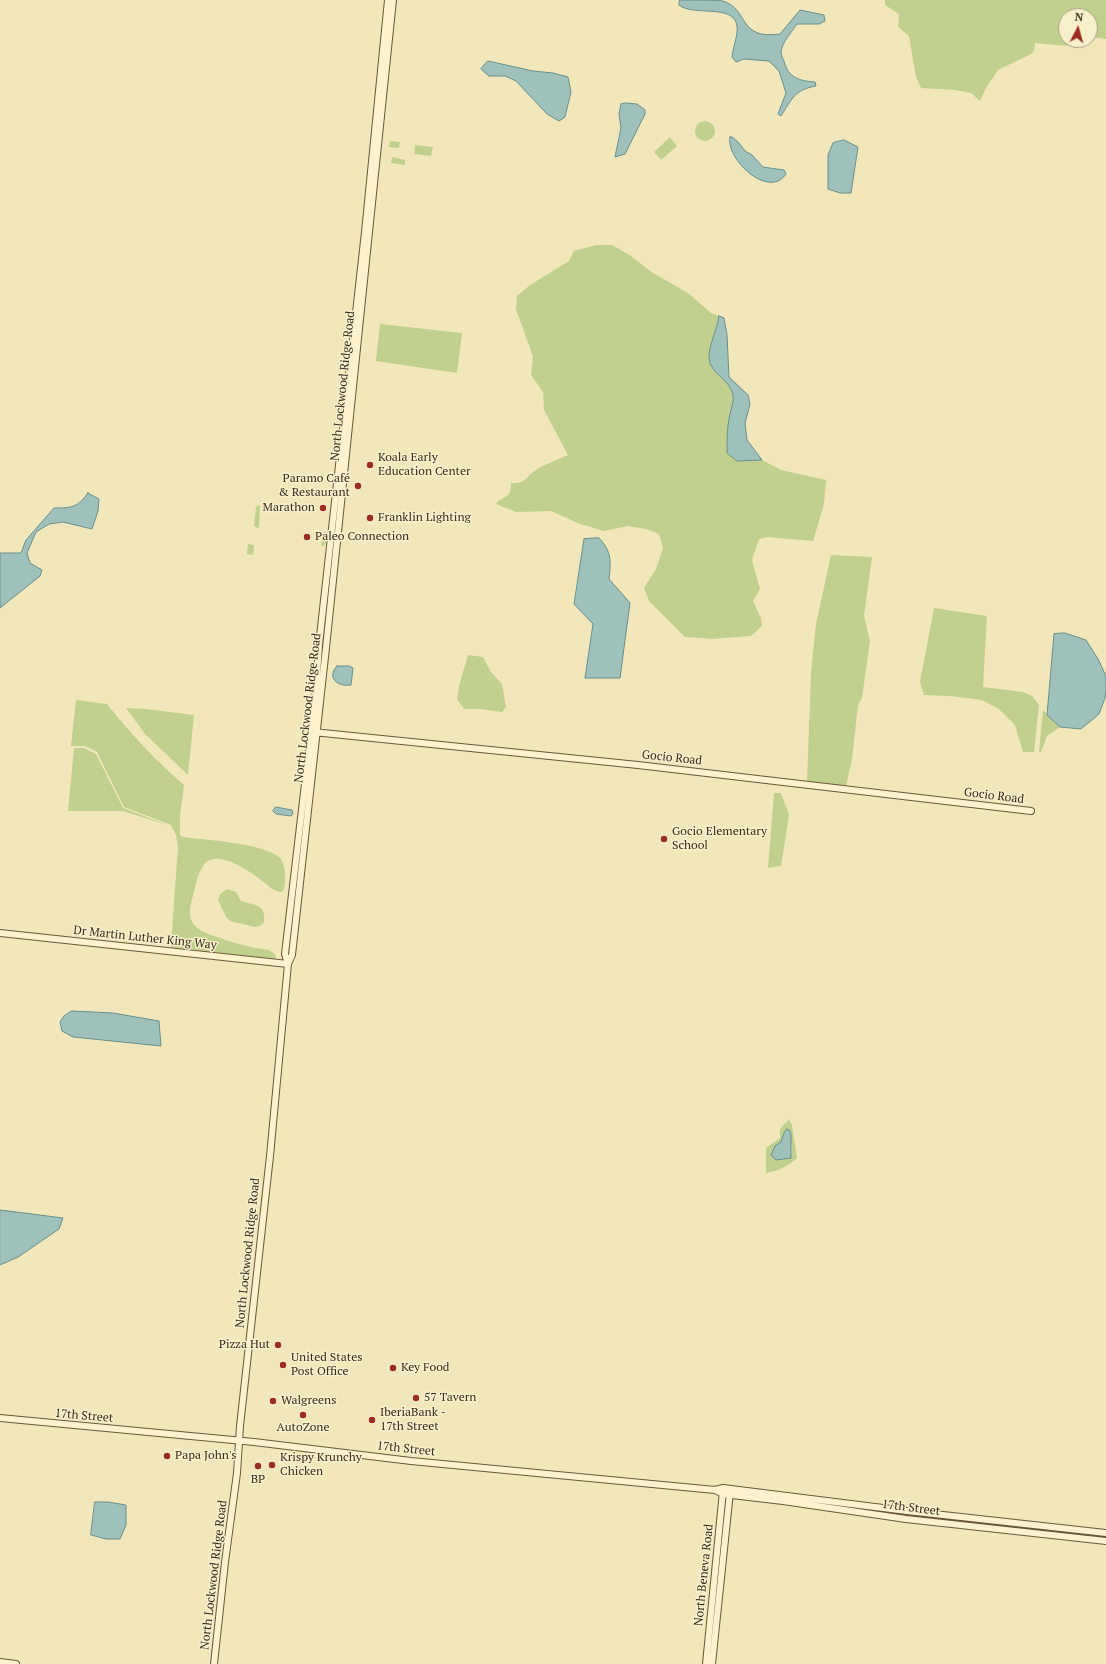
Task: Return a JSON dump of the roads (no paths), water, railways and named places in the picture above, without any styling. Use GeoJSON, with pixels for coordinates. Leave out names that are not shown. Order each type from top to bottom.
{"type":"FeatureCollection","features":[{"type":"Feature","properties":{"kind":"main road","name":"North Lockwood Ridge Road"},"geometry":{"type":"LineString","coordinates":[[214,1664],[240,1441],[270,1156],[288,964],[292,955],[313,733],[388,0]]}},
{"type":"Feature","properties":{"kind":"main road","name":"North Lockwood Ridge Road"},"geometry":{"type":"LineString","coordinates":[[313,733],[323,679],[322,648],[394,0]]}},
{"type":"Feature","properties":{"kind":"main road","name":"Gocio Road"},"geometry":{"type":"LineString","coordinates":[[313,733],[631,764],[1031,811]]}},
{"type":"Feature","properties":{"kind":"main road","name":"Dr Martin Luther King Way"},"geometry":{"type":"LineString","coordinates":[[0,933],[288,964]]}},
{"type":"Feature","properties":{"kind":"main road","name":"17th Street"},"geometry":{"type":"LineString","coordinates":[[0,1418],[240,1441],[411,1461],[726,1491],[1106,1533]]}},
{"type":"Feature","properties":{"kind":"main road","name":"17th Street"},"geometry":{"type":"LineString","coordinates":[[726,1491],[906,1519],[1106,1541]]}},
{"type":"Feature","properties":{"kind":"main road","name":"North Beneva Road"},"geometry":{"type":"LineString","coordinates":[[706,1664],[726,1491]]}},
{"type":"Feature","properties":{"kind":"main road","name":"North Beneva Road"},"geometry":{"type":"LineString","coordinates":[[712,1664],[726,1491]]}},
{"type":"Feature","properties":{"kind":"main road"},"geometry":{"type":"LineString","coordinates":[[0,1662],[16,1664]]}},
{"type":"Feature","properties":{"kind":"water"},"geometry":{"type":"Polygon","coordinates":[[[680,0],[723,1],[731,5],[737,11],[750,29],[757,33],[766,35],[780,34],[800,10],[824,15],[825,21],[819,24],[797,24],[785,41],[781,52],[788,71],[795,78],[815,82],[816,86],[803,90],[794,96],[781,116],[778,114],[786,93],[779,71],[769,61],[744,59],[736,62],[732,57],[737,30],[734,19],[721,12],[685,8],[679,5],[680,0]]]}},
{"type":"Feature","properties":{"kind":"water"},"geometry":{"type":"Polygon","coordinates":[[[488,61],[568,77],[571,92],[565,117],[559,121],[547,114],[516,81],[505,76],[489,76],[481,69],[488,61]]]}},
{"type":"Feature","properties":{"kind":"water"},"geometry":{"type":"Polygon","coordinates":[[[621,104],[637,104],[645,110],[645,114],[625,154],[615,157],[621,128],[619,114],[621,104]]]}},
{"type":"Feature","properties":{"kind":"water"},"geometry":{"type":"Polygon","coordinates":[[[730,137],[738,142],[745,151],[752,155],[763,167],[784,170],[786,174],[779,181],[769,182],[759,180],[750,174],[734,156],[730,146],[730,137]]]}},
{"type":"Feature","properties":{"kind":"water"},"geometry":{"type":"Polygon","coordinates":[[[844,140],[858,147],[851,193],[840,193],[828,189],[828,155],[833,143],[844,140]]]}},
{"type":"Feature","properties":{"kind":"water"},"geometry":{"type":"Polygon","coordinates":[[[719,316],[724,318],[727,335],[729,377],[748,395],[750,404],[745,423],[747,440],[762,460],[737,461],[727,453],[728,426],[733,395],[731,389],[710,364],[709,358],[710,348],[719,316]]]}},
{"type":"Feature","properties":{"kind":"water"},"geometry":{"type":"Polygon","coordinates":[[[88,493],[99,499],[98,511],[92,529],[63,522],[49,524],[36,532],[27,553],[30,563],[42,570],[40,576],[0,608],[0,553],[21,553],[26,540],[54,508],[73,506],[80,502],[88,493]]]}},
{"type":"Feature","properties":{"kind":"water"},"geometry":{"type":"Polygon","coordinates":[[[599,538],[610,557],[609,579],[630,603],[620,678],[585,678],[593,624],[574,604],[584,539],[599,538]]]}},
{"type":"Feature","properties":{"kind":"water"},"geometry":{"type":"Polygon","coordinates":[[[1065,633],[1086,640],[1098,659],[1106,676],[1105,698],[1099,714],[1081,729],[1060,727],[1047,715],[1054,634],[1065,633]]]}},
{"type":"Feature","properties":{"kind":"water"},"geometry":{"type":"Polygon","coordinates":[[[337,666],[349,666],[353,668],[351,685],[342,685],[335,681],[333,674],[337,666]]]}},
{"type":"Feature","properties":{"kind":"water"},"geometry":{"type":"Polygon","coordinates":[[[276,807],[292,810],[293,814],[291,816],[276,814],[273,811],[276,807]]]}},
{"type":"Feature","properties":{"kind":"water"},"geometry":{"type":"Polygon","coordinates":[[[72,1011],[113,1013],[159,1021],[161,1046],[73,1037],[62,1031],[60,1022],[64,1016],[72,1011]]]}},
{"type":"Feature","properties":{"kind":"water"},"geometry":{"type":"Polygon","coordinates":[[[787,1129],[791,1134],[791,1158],[776,1160],[771,1155],[775,1146],[781,1142],[787,1129]]]}},
{"type":"Feature","properties":{"kind":"water"},"geometry":{"type":"Polygon","coordinates":[[[0,1210],[63,1218],[59,1229],[18,1257],[0,1265],[0,1210]]]}},
{"type":"Feature","properties":{"kind":"water"},"geometry":{"type":"Polygon","coordinates":[[[95,1502],[108,1502],[126,1505],[126,1525],[120,1539],[106,1539],[91,1535],[95,1502]]]}},
{"type":"Feature","properties":{"kind":"place","name":"Koala Early Education Center"},"geometry":{"type":"Point","coordinates":[370,465]}},
{"type":"Feature","properties":{"kind":"place","name":"Paramo Café & Restaurant"},"geometry":{"type":"Point","coordinates":[358,486]}},
{"type":"Feature","properties":{"kind":"place","name":"Marathon"},"geometry":{"type":"Point","coordinates":[323,508]}},
{"type":"Feature","properties":{"kind":"place","name":"Franklin Lighting"},"geometry":{"type":"Point","coordinates":[370,518]}},
{"type":"Feature","properties":{"kind":"place","name":"Paleo Connection"},"geometry":{"type":"Point","coordinates":[307,537]}},
{"type":"Feature","properties":{"kind":"place","name":"Gocio Elementary School"},"geometry":{"type":"Point","coordinates":[664,839]}},
{"type":"Feature","properties":{"kind":"place","name":"Pizza Hut"},"geometry":{"type":"Point","coordinates":[278,1345]}},
{"type":"Feature","properties":{"kind":"place","name":"United States Post Office"},"geometry":{"type":"Point","coordinates":[283,1365]}},
{"type":"Feature","properties":{"kind":"place","name":"Key Food"},"geometry":{"type":"Point","coordinates":[393,1368]}},
{"type":"Feature","properties":{"kind":"place","name":"57 Tavern"},"geometry":{"type":"Point","coordinates":[416,1398]}},
{"type":"Feature","properties":{"kind":"place","name":"Walgreens"},"geometry":{"type":"Point","coordinates":[273,1401]}},
{"type":"Feature","properties":{"kind":"place","name":"AutoZone"},"geometry":{"type":"Point","coordinates":[303,1415]}},
{"type":"Feature","properties":{"kind":"place","name":"IberiaBank - 17th Street"},"geometry":{"type":"Point","coordinates":[372,1420]}},
{"type":"Feature","properties":{"kind":"place","name":"Papa John's"},"geometry":{"type":"Point","coordinates":[167,1456]}},
{"type":"Feature","properties":{"kind":"place","name":"Krispy Krunchy Chicken"},"geometry":{"type":"Point","coordinates":[272,1465]}},
{"type":"Feature","properties":{"kind":"place","name":"BP"},"geometry":{"type":"Point","coordinates":[258,1466]}}]}
